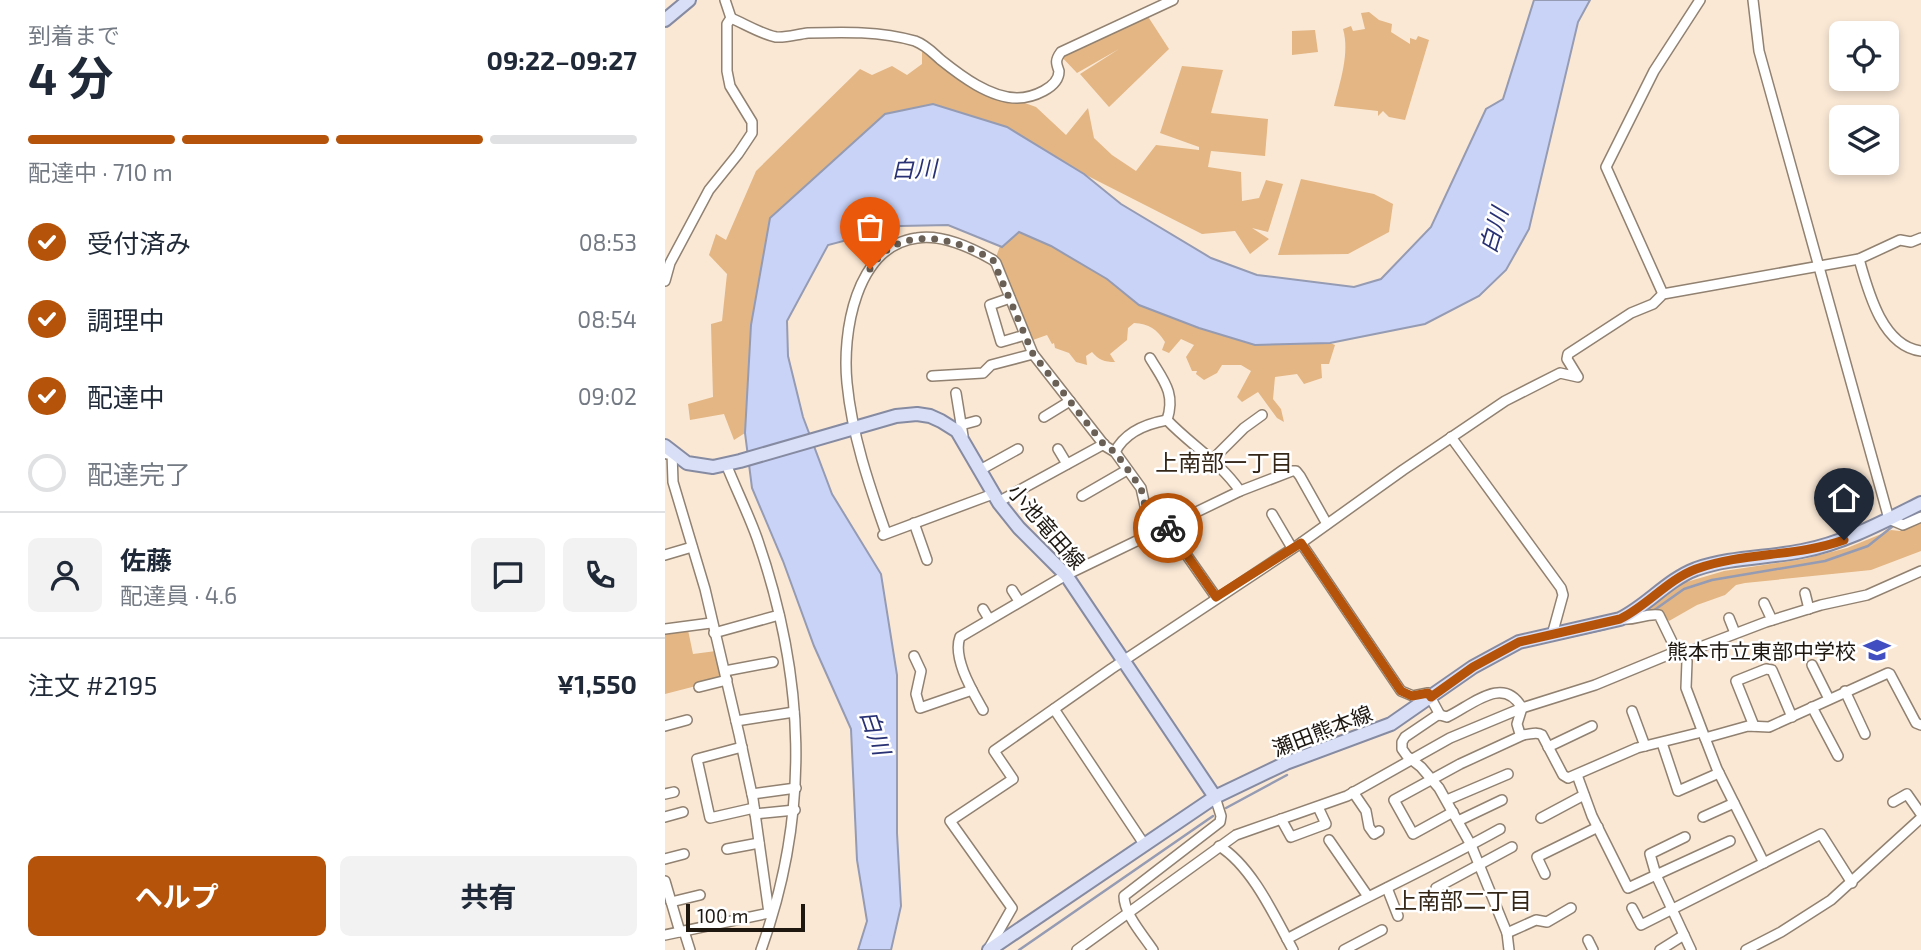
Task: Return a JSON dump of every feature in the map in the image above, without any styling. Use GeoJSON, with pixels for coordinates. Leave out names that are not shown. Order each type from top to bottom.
{"type":"FeatureCollection","features":[{"type":"Feature","properties":{"kind":"main road"},"geometry":{"type":"LineString","coordinates":[[665,20],[689,0]]}},
{"type":"Feature","properties":{"kind":"main road","name":"小池竜田線"},"geometry":{"type":"LineString","coordinates":[[667,451],[687,463],[700,466],[726,464],[896,416],[916,414],[941,421],[957,432],[996,498],[1019,528],[1066,575],[1215,797]]}},
{"type":"Feature","properties":{"kind":"main road","name":"瀬田熊本線"},"geometry":{"type":"LineString","coordinates":[[988,950],[1215,797],[1286,763],[1391,724],[1473,667],[1519,642],[1620,619],[1678,578],[1695,570],[1832,544],[1921,503]]}},
{"type":"Feature","properties":{"kind":"street"},"geometry":{"type":"LineString","coordinates":[[725,0],[731,18],[777,37],[805,33],[857,32],[911,40],[922,44],[978,86],[1002,96],[1019,98],[1046,90],[1057,80],[1059,71],[1056,58],[1061,52],[1173,0]]}},
{"type":"Feature","properties":{"kind":"street"},"geometry":{"type":"LineString","coordinates":[[1663,293],[1606,167],[1654,71],[1700,0]]}},
{"type":"Feature","properties":{"kind":"street"},"geometry":{"type":"LineString","coordinates":[[1752,0],[1759,51],[1889,519],[1903,525],[1921,517]]}},
{"type":"Feature","properties":{"kind":"street"},"geometry":{"type":"LineString","coordinates":[[665,281],[670,263],[709,190],[752,133],[752,122],[730,86],[727,71],[727,24],[731,18]]}},
{"type":"Feature","properties":{"kind":"street"},"geometry":{"type":"LineString","coordinates":[[1104,444],[996,498],[884,534],[865,474],[847,380],[851,316],[862,282],[881,255],[898,244],[916,238],[935,238],[993,260],[1033,354],[1104,444],[1115,452],[1141,488],[1145,506],[1167,527],[1216,597]]}},
{"type":"Feature","properties":{"kind":"street"},"geometry":{"type":"LineString","coordinates":[[988,950],[1012,908],[950,821],[1013,779],[994,751],[1505,401],[1560,373],[1578,377],[1567,359],[1568,354],[1631,313],[1653,304],[1663,293],[1859,259],[1901,240],[1911,242],[1921,238]]}},
{"type":"Feature","properties":{"kind":"street"},"geometry":{"type":"LineString","coordinates":[[1859,259],[1866,286],[1889,331],[1914,350],[1921,351]]}},
{"type":"Feature","properties":{"kind":"street"},"geometry":{"type":"LineString","coordinates":[[1010,298],[990,305],[1001,342],[1025,335]]}},
{"type":"Feature","properties":{"kind":"street"},"geometry":{"type":"LineString","coordinates":[[932,376],[983,373],[991,365],[1033,354]]}},
{"type":"Feature","properties":{"kind":"street"},"geometry":{"type":"LineString","coordinates":[[1150,358],[1170,397],[1167,420]]}},
{"type":"Feature","properties":{"kind":"street"},"geometry":{"type":"LineString","coordinates":[[956,393],[964,442]]}},
{"type":"Feature","properties":{"kind":"street"},"geometry":{"type":"LineString","coordinates":[[1044,417],[1070,401]]}},
{"type":"Feature","properties":{"kind":"street"},"geometry":{"type":"LineString","coordinates":[[1213,459],[1244,428],[1262,415]]}},
{"type":"Feature","properties":{"kind":"street"},"geometry":{"type":"LineString","coordinates":[[1115,452],[1122,440],[1131,433],[1167,420]]}},
{"type":"Feature","properties":{"kind":"street"},"geometry":{"type":"LineString","coordinates":[[1167,420],[1183,437],[1213,459],[1240,491]]}},
{"type":"Feature","properties":{"kind":"street"},"geometry":{"type":"LineString","coordinates":[[961,425],[976,421]]}},
{"type":"Feature","properties":{"kind":"street"},"geometry":{"type":"LineString","coordinates":[[1451,437],[1561,588],[1563,595],[1552,635]]}},
{"type":"Feature","properties":{"kind":"street"},"geometry":{"type":"LineString","coordinates":[[980,470],[1018,449]]}},
{"type":"Feature","properties":{"kind":"street"},"geometry":{"type":"LineString","coordinates":[[1058,449],[1067,464]]}},
{"type":"Feature","properties":{"kind":"street"},"geometry":{"type":"LineString","coordinates":[[667,451],[726,675],[752,794],[771,914]]}},
{"type":"Feature","properties":{"kind":"street"},"geometry":{"type":"LineString","coordinates":[[726,464],[757,538],[779,615],[794,712],[795,810],[784,875],[761,950]]}},
{"type":"Feature","properties":{"kind":"street"},"geometry":{"type":"LineString","coordinates":[[1082,496],[1127,470]]}},
{"type":"Feature","properties":{"kind":"street"},"geometry":{"type":"LineString","coordinates":[[983,710],[962,663],[958,640],[962,634],[1066,575],[1240,491],[1297,471],[1327,524]]}},
{"type":"Feature","properties":{"kind":"street"},"geometry":{"type":"LineString","coordinates":[[1272,514],[1401,691],[1412,696],[1428,693],[1440,715]]}},
{"type":"Feature","properties":{"kind":"street"},"geometry":{"type":"LineString","coordinates":[[914,523],[927,560]]}},
{"type":"Feature","properties":{"kind":"street"},"geometry":{"type":"LineString","coordinates":[[665,555],[692,547]]}},
{"type":"Feature","properties":{"kind":"street"},"geometry":{"type":"LineString","coordinates":[[1077,950],[1236,835],[1353,792],[1450,738],[1522,708],[1595,685],[1735,633],[1809,609],[1867,596],[1921,571]]}},
{"type":"Feature","properties":{"kind":"street"},"geometry":{"type":"LineString","coordinates":[[1013,590],[1020,601]]}},
{"type":"Feature","properties":{"kind":"street"},"geometry":{"type":"LineString","coordinates":[[1805,593],[1809,609]]}},
{"type":"Feature","properties":{"kind":"street"},"geometry":{"type":"LineString","coordinates":[[1764,603],[1772,621]]}},
{"type":"Feature","properties":{"kind":"street"},"geometry":{"type":"LineString","coordinates":[[982,609],[989,619]]}},
{"type":"Feature","properties":{"kind":"street"},"geometry":{"type":"LineString","coordinates":[[1620,619],[1632,621],[1653,614],[1659,615],[1688,664],[1686,688],[1719,774],[1764,863]]}},
{"type":"Feature","properties":{"kind":"street"},"geometry":{"type":"LineString","coordinates":[[665,629],[713,628],[779,615]]}},
{"type":"Feature","properties":{"kind":"street"},"geometry":{"type":"LineString","coordinates":[[1729,618],[1735,633]]}},
{"type":"Feature","properties":{"kind":"street"},"geometry":{"type":"LineString","coordinates":[[914,656],[921,671],[916,694],[920,708],[972,690]]}},
{"type":"Feature","properties":{"kind":"street"},"geometry":{"type":"LineString","coordinates":[[699,687],[726,675],[773,662]]}},
{"type":"Feature","properties":{"kind":"street"},"geometry":{"type":"LineString","coordinates":[[1812,664],[1829,699]]}},
{"type":"Feature","properties":{"kind":"street"},"geometry":{"type":"LineString","coordinates":[[1754,726],[1736,681],[1768,669],[1773,672],[1792,717]]}},
{"type":"Feature","properties":{"kind":"street"},"geometry":{"type":"LineString","coordinates":[[1453,812],[1413,834],[1394,800],[1523,735],[1540,733],[1563,775],[1568,778],[1645,746],[1754,726],[1766,728],[1889,673],[1915,721],[1921,725]]}},
{"type":"Feature","properties":{"kind":"street"},"geometry":{"type":"LineString","coordinates":[[1845,691],[1865,734]]}},
{"type":"Feature","properties":{"kind":"street"},"geometry":{"type":"LineString","coordinates":[[1509,950],[1507,933],[1471,845],[1447,800],[1432,779],[1403,751],[1403,740],[1427,721],[1440,715],[1447,717],[1484,697],[1500,692],[1514,696],[1522,708],[1517,726],[1523,735]]}},
{"type":"Feature","properties":{"kind":"street"},"geometry":{"type":"LineString","coordinates":[[1812,707],[1838,756]]}},
{"type":"Feature","properties":{"kind":"street"},"geometry":{"type":"LineString","coordinates":[[1054,709],[1145,844]]}},
{"type":"Feature","properties":{"kind":"street"},"geometry":{"type":"LineString","coordinates":[[1632,711],[1645,746]]}},
{"type":"Feature","properties":{"kind":"street"},"geometry":{"type":"LineString","coordinates":[[736,721],[794,712]]}},
{"type":"Feature","properties":{"kind":"street"},"geometry":{"type":"LineString","coordinates":[[665,726],[687,720]]}},
{"type":"Feature","properties":{"kind":"street"},"geometry":{"type":"LineString","coordinates":[[1548,747],[1593,726]]}},
{"type":"Feature","properties":{"kind":"street"},"geometry":{"type":"LineString","coordinates":[[1662,743],[1679,794],[1719,774]]}},
{"type":"Feature","properties":{"kind":"street"},"geometry":{"type":"LineString","coordinates":[[742,747],[697,758],[710,818],[755,811],[795,810]]}},
{"type":"Feature","properties":{"kind":"street"},"geometry":{"type":"LineString","coordinates":[[1447,800],[1508,774]]}},
{"type":"Feature","properties":{"kind":"street"},"geometry":{"type":"LineString","coordinates":[[1577,775],[1598,827],[1628,888],[1730,841]]}},
{"type":"Feature","properties":{"kind":"street"},"geometry":{"type":"LineString","coordinates":[[752,794],[796,788]]}},
{"type":"Feature","properties":{"kind":"street"},"geometry":{"type":"LineString","coordinates":[[1353,792],[1366,811],[1368,825],[1374,834]]}},
{"type":"Feature","properties":{"kind":"street"},"geometry":{"type":"LineString","coordinates":[[1746,950],[1813,912],[1852,883],[1921,816],[1906,794],[1893,802]]}},
{"type":"Feature","properties":{"kind":"street"},"geometry":{"type":"LineString","coordinates":[[1541,818],[1584,795]]}},
{"type":"Feature","properties":{"kind":"street"},"geometry":{"type":"LineString","coordinates":[[1153,950],[1129,913],[1123,898],[1220,822],[1215,797]]}},
{"type":"Feature","properties":{"kind":"street"},"geometry":{"type":"LineString","coordinates":[[1458,821],[1502,800]]}},
{"type":"Feature","properties":{"kind":"street"},"geometry":{"type":"LineString","coordinates":[[1703,817],[1734,803]]}},
{"type":"Feature","properties":{"kind":"street"},"geometry":{"type":"LineString","coordinates":[[1281,819],[1291,837],[1326,824],[1318,807]]}},
{"type":"Feature","properties":{"kind":"street"},"geometry":{"type":"LineString","coordinates":[[665,817],[683,812]]}},
{"type":"Feature","properties":{"kind":"street"},"geometry":{"type":"LineString","coordinates":[[1545,874],[1537,857],[1598,827]]}},
{"type":"Feature","properties":{"kind":"street"},"geometry":{"type":"LineString","coordinates":[[1287,939],[1367,895],[1387,888],[1500,829]]}},
{"type":"Feature","properties":{"kind":"street"},"geometry":{"type":"LineString","coordinates":[[1632,908],[1641,925],[1821,834],[1852,883]]}},
{"type":"Feature","properties":{"kind":"street"},"geometry":{"type":"LineString","coordinates":[[1685,837],[1650,854],[1656,875],[1691,950]]}},
{"type":"Feature","properties":{"kind":"street"},"geometry":{"type":"LineString","coordinates":[[1329,840],[1367,895]]}},
{"type":"Feature","properties":{"kind":"street"},"geometry":{"type":"LineString","coordinates":[[727,849],[759,844]]}},
{"type":"Feature","properties":{"kind":"street"},"geometry":{"type":"LineString","coordinates":[[1219,846],[1238,862],[1293,950]]}},
{"type":"Feature","properties":{"kind":"street"},"geometry":{"type":"LineString","coordinates":[[1436,888],[1511,846]]}},
{"type":"Feature","properties":{"kind":"street"},"geometry":{"type":"LineString","coordinates":[[665,859],[684,854]]}},
{"type":"Feature","properties":{"kind":"street"},"geometry":{"type":"LineString","coordinates":[[665,881],[690,950]]}},
{"type":"Feature","properties":{"kind":"street"},"geometry":{"type":"LineString","coordinates":[[1387,888],[1398,916]]}},
{"type":"Feature","properties":{"kind":"street"},"geometry":{"type":"LineString","coordinates":[[671,902],[700,895]]}},
{"type":"Feature","properties":{"kind":"street"},"geometry":{"type":"LineString","coordinates":[[1507,933],[1536,920],[1546,922],[1571,908]]}},
{"type":"Feature","properties":{"kind":"street"},"geometry":{"type":"LineString","coordinates":[[665,935],[771,914]]}},
{"type":"Feature","properties":{"kind":"street"},"geometry":{"type":"LineString","coordinates":[[1344,950],[1382,930]]}},
{"type":"Feature","properties":{"kind":"street"},"geometry":{"type":"LineString","coordinates":[[1660,950],[1684,935]]}},
{"type":"Feature","properties":{"kind":"street"},"geometry":{"type":"LineString","coordinates":[[1588,940],[1593,950]]}},
{"type":"Feature","properties":{"kind":"shaded area"},"geometry":{"type":"Polygon","coordinates":[[[1145,12],[1169,49],[1109,107],[1080,74],[1119,49],[1077,73],[1059,54],[1145,12]]]}},
{"type":"Feature","properties":{"kind":"shaded area"},"geometry":{"type":"Polygon","coordinates":[[[1369,12],[1379,20],[1392,24],[1391,32],[1410,44],[1410,38],[1416,40],[1418,36],[1429,40],[1405,120],[1389,117],[1383,111],[1378,116],[1378,111],[1334,106],[1345,58],[1343,29],[1351,26],[1353,31],[1365,29],[1361,13],[1369,12]]]}},
{"type":"Feature","properties":{"kind":"shaded area"},"geometry":{"type":"Polygon","coordinates":[[[1315,30],[1318,52],[1292,55],[1292,31],[1315,30]]]}},
{"type":"Feature","properties":{"kind":"shaded area"},"geometry":{"type":"Polygon","coordinates":[[[922,44],[978,86],[1036,107],[1066,135],[1088,108],[1094,138],[1112,155],[1136,171],[1156,145],[1199,150],[1199,147],[1160,133],[1182,66],[1223,70],[1211,113],[1268,119],[1265,156],[1211,151],[1208,167],[1241,172],[1242,201],[1259,198],[1266,180],[1283,184],[1268,232],[1252,228],[1269,239],[1250,254],[1235,231],[1202,234],[1084,174],[1007,127],[885,114],[857,141],[751,325],[745,433],[734,440],[724,414],[690,420],[688,404],[713,397],[711,324],[722,321],[727,274],[709,255],[716,234],[726,240],[756,171],[860,69],[872,75],[892,66],[907,75],[922,64],[922,44]]]}},
{"type":"Feature","properties":{"kind":"shaded area"},"geometry":{"type":"Polygon","coordinates":[[[1301,179],[1374,194],[1393,204],[1389,232],[1348,254],[1278,255],[1301,179]]]}},
{"type":"Feature","properties":{"kind":"shaded area"},"geometry":{"type":"Polygon","coordinates":[[[1018,232],[1051,246],[1107,279],[1139,305],[1199,328],[1255,345],[1330,343],[1335,345],[1329,364],[1321,364],[1322,378],[1304,384],[1297,374],[1275,377],[1273,399],[1281,409],[1284,422],[1277,418],[1258,392],[1242,402],[1237,397],[1251,371],[1241,365],[1222,365],[1217,373],[1204,380],[1196,374],[1197,371],[1192,371],[1186,357],[1194,345],[1181,339],[1169,353],[1162,350],[1165,342],[1159,334],[1144,325],[1134,323],[1128,328],[1127,340],[1110,354],[1115,362],[1102,360],[1092,352],[1086,356],[1087,365],[1076,362],[1069,353],[1055,348],[1047,335],[1030,341],[996,257],[1000,246],[1018,232]]]}},
{"type":"Feature","properties":{"kind":"shaded area"},"geometry":{"type":"Polygon","coordinates":[[[1921,520],[1921,551],[1871,570],[1736,585],[1725,595],[1697,605],[1669,621],[1661,612],[1643,613],[1683,583],[1724,571],[1804,559],[1847,548],[1891,530],[1900,531],[1921,520]]]}},
{"type":"Feature","properties":{"kind":"shaded area"},"geometry":{"type":"Polygon","coordinates":[[[688,630],[693,654],[716,651],[723,679],[665,694],[665,633],[688,630]]]}},
{"type":"Feature","properties":{"kind":"water","name":"白川"},"geometry":{"type":"Polygon","coordinates":[[[1534,0],[1590,0],[1578,22],[1529,229],[1506,270],[1479,296],[1425,324],[1330,343],[1255,345],[1199,328],[1139,305],[1107,279],[1051,246],[1019,232],[1002,247],[948,225],[900,226],[828,245],[787,321],[788,356],[803,417],[832,494],[881,574],[897,675],[897,833],[901,906],[891,950],[858,950],[867,921],[857,860],[851,729],[814,646],[783,561],[752,488],[745,433],[751,325],[770,218],[885,114],[933,104],[1007,127],[1084,174],[1121,204],[1211,258],[1257,275],[1354,287],[1381,279],[1431,227],[1486,109],[1503,99],[1534,0]]]}},
{"type":"Feature","properties":{"kind":"waterway"},"geometry":{"type":"LineString","coordinates":[[1653,611],[1684,589],[1712,580],[1825,561],[1868,546],[1893,526]]}},
{"type":"Feature","properties":{"kind":"waterway"},"geometry":{"type":"LineString","coordinates":[[1550,641],[1605,629]]}},
{"type":"Feature","properties":{"kind":"waterway"},"geometry":{"type":"LineString","coordinates":[[1226,808],[1287,775]]}},
{"type":"Feature","properties":{"kind":"waterway"},"geometry":{"type":"LineString","coordinates":[[1019,950],[1213,816]]}},
{"type":"Feature","properties":{"kind":"way so far"},"geometry":{"type":"LineString","coordinates":[[870,269],[877,259],[892,247],[906,240],[929,237],[953,243],[993,260],[1033,354],[1105,446],[1115,452],[1141,488],[1145,506],[1168,528]]}},
{"type":"Feature","properties":{"kind":"place","name":"熊本市立東部中学校"},"geometry":{"type":"Point","coordinates":[1877,650]}},
{"type":"Feature","properties":{"kind":"district","name":"上南部一丁目"},"geometry":{"type":"Point","coordinates":[1224,462]}},
{"type":"Feature","properties":{"kind":"district","name":"上南部二丁目"},"geometry":{"type":"Point","coordinates":[1463,900]}},
{"type":"Feature","properties":{"kind":"route"},"geometry":{"type":"LineString","coordinates":[[1168,528],[1216,597],[1301,543],[1401,691],[1412,696],[1428,693],[1431,697],[1473,667],[1519,642],[1620,619],[1632,613],[1664,587],[1695,570],[1716,564],[1802,551],[1844,540]]}}]}
